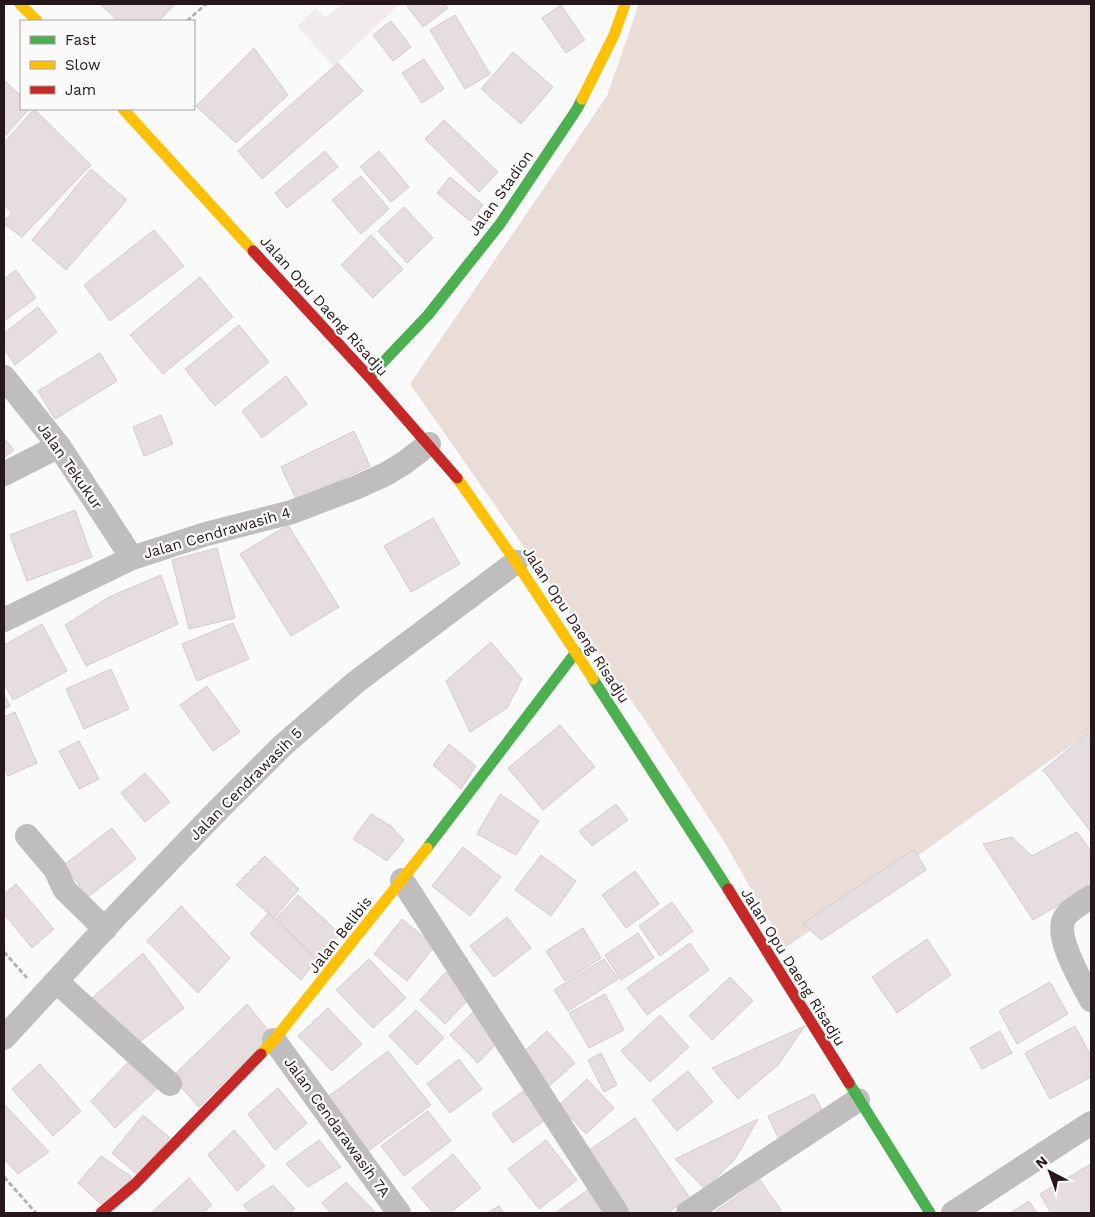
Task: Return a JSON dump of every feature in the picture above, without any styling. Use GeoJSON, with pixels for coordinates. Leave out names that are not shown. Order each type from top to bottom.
{"type":"FeatureCollection","features":[{"type":"Feature","properties":{"kind":"main road"},"geometry":{"type":"LineString","coordinates":[[20,4],[36,20]]}},
{"type":"Feature","properties":{"kind":"main road","name":"Jalan Stadion"},"geometry":{"type":"LineString","coordinates":[[369,377],[428,314],[500,224],[577,109],[614,35],[625,4]]}},
{"type":"Feature","properties":{"kind":"main road","name":"Jalan Opu Daeng Risadju"},"geometry":{"type":"LineString","coordinates":[[123,110],[369,377],[455,475],[576,652],[705,852],[930,1213]]}},
{"type":"Feature","properties":{"kind":"main road","name":"Jalan Belibis"},"geometry":{"type":"LineString","coordinates":[[101,1213],[135,1184],[274,1040],[402,880],[576,652]]}},
{"type":"Feature","properties":{"kind":"street","name":"Jalan Tekukur"},"geometry":{"type":"LineString","coordinates":[[4,377],[59,446],[132,558]]}},
{"type":"Feature","properties":{"kind":"street","name":"Jalan Cendrawasih 4"},"geometry":{"type":"LineString","coordinates":[[4,620],[132,558],[206,534],[292,512],[355,488],[398,467],[429,444]]}},
{"type":"Feature","properties":{"kind":"street"},"geometry":{"type":"LineString","coordinates":[[4,474],[59,446]]}},
{"type":"Feature","properties":{"kind":"street","name":"Jalan Cendrawasih 5"},"geometry":{"type":"LineString","coordinates":[[4,1038],[218,810],[282,746],[356,682],[516,562]]}},
{"type":"Feature","properties":{"kind":"street"},"geometry":{"type":"LineString","coordinates":[[27,836],[55,869],[65,890],[105,929]]}},
{"type":"Feature","properties":{"kind":"street"},"geometry":{"type":"LineString","coordinates":[[402,880],[617,1213]]}},
{"type":"Feature","properties":{"kind":"street"},"geometry":{"type":"LineString","coordinates":[[1091,897],[1075,907],[1065,918],[1062,927],[1066,948],[1091,1000]]}},
{"type":"Feature","properties":{"kind":"street"},"geometry":{"type":"LineString","coordinates":[[50,989],[170,1084]]}},
{"type":"Feature","properties":{"kind":"street","name":"Jalan Cendarawasih 7A"},"geometry":{"type":"LineString","coordinates":[[274,1040],[400,1213]]}},
{"type":"Feature","properties":{"kind":"street"},"geometry":{"type":"LineString","coordinates":[[688,1213],[858,1100]]}},
{"type":"Feature","properties":{"kind":"street"},"geometry":{"type":"LineString","coordinates":[[953,1213],[1091,1123]]}},
{"type":"Feature","properties":{"kind":"path"},"geometry":{"type":"LineString","coordinates":[[188,20],[206,4]]}},
{"type":"Feature","properties":{"kind":"path"},"geometry":{"type":"LineString","coordinates":[[4,952],[50,989]]}},
{"type":"Feature","properties":{"kind":"path"},"geometry":{"type":"LineString","coordinates":[[4,1177],[36,1213]]}},
{"type":"Feature","properties":{"kind":"shaded area"},"geometry":{"type":"Polygon","coordinates":[[[342,4],[399,4],[334,67],[297,26],[315,8],[325,18],[342,4]]]}},
{"type":"Feature","properties":{"kind":"shaded area"},"geometry":{"type":"Polygon","coordinates":[[[639,4],[1091,4],[1091,737],[1087,734],[905,865],[785,948],[725,843],[645,720],[410,384],[607,96],[639,4]]]}},
{"type":"Feature","properties":{"kind":"building"},"geometry":{"type":"Polygon","coordinates":[[[100,4],[175,4],[160,20],[117,20],[100,4]]]}},
{"type":"Feature","properties":{"kind":"building"},"geometry":{"type":"Polygon","coordinates":[[[411,4],[444,4],[448,8],[423,27],[407,6],[411,4]]]}},
{"type":"Feature","properties":{"kind":"building"},"geometry":{"type":"Polygon","coordinates":[[[561,5],[585,40],[566,53],[542,18],[561,5]]]}},
{"type":"Feature","properties":{"kind":"building"},"geometry":{"type":"Polygon","coordinates":[[[455,15],[490,74],[465,89],[430,30],[455,15]]]}},
{"type":"Feature","properties":{"kind":"building"},"geometry":{"type":"Polygon","coordinates":[[[391,21],[411,47],[393,61],[373,35],[391,21]]]}},
{"type":"Feature","properties":{"kind":"building"},"geometry":{"type":"Polygon","coordinates":[[[254,48],[288,95],[236,143],[196,106],[254,48]]]}},
{"type":"Feature","properties":{"kind":"building"},"geometry":{"type":"Polygon","coordinates":[[[513,52],[553,87],[521,124],[481,89],[513,52]]]}},
{"type":"Feature","properties":{"kind":"building"},"geometry":{"type":"Polygon","coordinates":[[[424,59],[444,89],[422,103],[402,73],[424,59]]]}},
{"type":"Feature","properties":{"kind":"building"},"geometry":{"type":"Polygon","coordinates":[[[338,63],[363,91],[262,179],[238,151],[338,63]]]}},
{"type":"Feature","properties":{"kind":"building"},"geometry":{"type":"Polygon","coordinates":[[[4,80],[20,95],[20,110],[28,110],[4,137],[4,80]]]}},
{"type":"Feature","properties":{"kind":"building"},"geometry":{"type":"Polygon","coordinates":[[[35,110],[91,165],[22,237],[4,224],[4,221],[12,213],[4,205],[4,143],[35,110]]]}},
{"type":"Feature","properties":{"kind":"building"},"geometry":{"type":"Polygon","coordinates":[[[444,120],[498,172],[479,192],[425,139],[444,120]]]}},
{"type":"Feature","properties":{"kind":"building"},"geometry":{"type":"Polygon","coordinates":[[[325,151],[338,167],[287,208],[275,193],[325,151]]]}},
{"type":"Feature","properties":{"kind":"building"},"geometry":{"type":"Polygon","coordinates":[[[379,151],[409,187],[391,202],[360,167],[379,151]]]}},
{"type":"Feature","properties":{"kind":"building"},"geometry":{"type":"Polygon","coordinates":[[[91,169],[127,200],[66,270],[32,240],[91,169]]]}},
{"type":"Feature","properties":{"kind":"building"},"geometry":{"type":"Polygon","coordinates":[[[361,176],[389,209],[361,234],[332,200],[361,176]]]}},
{"type":"Feature","properties":{"kind":"building"},"geometry":{"type":"Polygon","coordinates":[[[450,177],[483,205],[470,221],[437,193],[450,177]]]}},
{"type":"Feature","properties":{"kind":"building"},"geometry":{"type":"Polygon","coordinates":[[[404,207],[433,238],[407,263],[378,231],[404,207]]]}},
{"type":"Feature","properties":{"kind":"building"},"geometry":{"type":"Polygon","coordinates":[[[154,230],[184,266],[110,321],[84,285],[154,230]]]}},
{"type":"Feature","properties":{"kind":"building"},"geometry":{"type":"Polygon","coordinates":[[[371,235],[403,269],[373,298],[341,265],[371,235]]]}},
{"type":"Feature","properties":{"kind":"building"},"geometry":{"type":"Polygon","coordinates":[[[16,270],[36,298],[4,321],[4,279],[16,270]]]}},
{"type":"Feature","properties":{"kind":"building"},"geometry":{"type":"Polygon","coordinates":[[[200,277],[233,317],[163,374],[130,335],[200,277]]]}},
{"type":"Feature","properties":{"kind":"building"},"geometry":{"type":"Polygon","coordinates":[[[38,307],[57,332],[15,365],[4,349],[4,333],[38,307]]]}},
{"type":"Feature","properties":{"kind":"building"},"geometry":{"type":"Polygon","coordinates":[[[239,325],[269,362],[215,406],[185,369],[239,325]]]}},
{"type":"Feature","properties":{"kind":"building"},"geometry":{"type":"Polygon","coordinates":[[[100,353],[117,381],[55,419],[38,391],[100,353]]]}},
{"type":"Feature","properties":{"kind":"building"},"geometry":{"type":"Polygon","coordinates":[[[286,376],[307,404],[262,438],[242,411],[286,376]]]}},
{"type":"Feature","properties":{"kind":"building"},"geometry":{"type":"Polygon","coordinates":[[[161,415],[173,444],[144,456],[133,427],[161,415]]]}},
{"type":"Feature","properties":{"kind":"building"},"geometry":{"type":"Polygon","coordinates":[[[354,431],[370,466],[297,501],[281,467],[354,431]]]}},
{"type":"Feature","properties":{"kind":"building"},"geometry":{"type":"Polygon","coordinates":[[[4,439],[14,450],[4,458],[4,439]]]}},
{"type":"Feature","properties":{"kind":"building"},"geometry":{"type":"Polygon","coordinates":[[[75,510],[92,557],[27,581],[10,535],[75,510]]]}},
{"type":"Feature","properties":{"kind":"building"},"geometry":{"type":"Polygon","coordinates":[[[433,518],[460,564],[411,592],[384,546],[433,518]]]}},
{"type":"Feature","properties":{"kind":"building"},"geometry":{"type":"Polygon","coordinates":[[[288,525],[339,607],[291,636],[240,554],[288,525]]]}},
{"type":"Feature","properties":{"kind":"building"},"geometry":{"type":"Polygon","coordinates":[[[217,548],[235,618],[189,629],[172,560],[217,548]]]}},
{"type":"Feature","properties":{"kind":"building"},"geometry":{"type":"Polygon","coordinates":[[[161,575],[178,624],[86,666],[65,625],[109,597],[161,575]]]}},
{"type":"Feature","properties":{"kind":"building"},"geometry":{"type":"Polygon","coordinates":[[[233,623],[249,659],[197,681],[182,644],[233,623]]]}},
{"type":"Feature","properties":{"kind":"building"},"geometry":{"type":"Polygon","coordinates":[[[42,624],[67,671],[13,700],[4,683],[4,645],[42,624]]]}},
{"type":"Feature","properties":{"kind":"building"},"geometry":{"type":"Polygon","coordinates":[[[491,642],[522,679],[507,708],[470,732],[446,681],[491,642]]]}},
{"type":"Feature","properties":{"kind":"building"},"geometry":{"type":"Polygon","coordinates":[[[111,669],[129,709],[84,729],[66,689],[111,669]]]}},
{"type":"Feature","properties":{"kind":"building"},"geometry":{"type":"Polygon","coordinates":[[[207,686],[240,732],[213,751],[180,705],[207,686]]]}},
{"type":"Feature","properties":{"kind":"building"},"geometry":{"type":"Polygon","coordinates":[[[4,694],[10,706],[4,709],[4,694]]]}},
{"type":"Feature","properties":{"kind":"building"},"geometry":{"type":"Polygon","coordinates":[[[15,712],[37,763],[8,776],[4,766],[4,717],[15,712]]]}},
{"type":"Feature","properties":{"kind":"building"},"geometry":{"type":"Polygon","coordinates":[[[560,725],[595,767],[543,810],[508,768],[560,725]]]}},
{"type":"Feature","properties":{"kind":"building"},"geometry":{"type":"Polygon","coordinates":[[[1087,734],[1091,739],[1091,832],[1043,770],[1087,734]]]}},
{"type":"Feature","properties":{"kind":"building"},"geometry":{"type":"Polygon","coordinates":[[[79,741],[99,779],[79,789],[59,751],[79,741]]]}},
{"type":"Feature","properties":{"kind":"building"},"geometry":{"type":"Polygon","coordinates":[[[449,744],[476,766],[461,789],[433,765],[449,744]]]}},
{"type":"Feature","properties":{"kind":"building"},"geometry":{"type":"Polygon","coordinates":[[[145,773],[170,802],[145,822],[121,793],[145,773]]]}},
{"type":"Feature","properties":{"kind":"building"},"geometry":{"type":"Polygon","coordinates":[[[500,794],[539,821],[516,855],[477,834],[500,794]]]}},
{"type":"Feature","properties":{"kind":"building"},"geometry":{"type":"Polygon","coordinates":[[[616,804],[628,820],[592,846],[579,831],[616,804]]]}},
{"type":"Feature","properties":{"kind":"building"},"geometry":{"type":"Polygon","coordinates":[[[371,814],[391,826],[404,840],[387,861],[353,839],[371,814]]]}},
{"type":"Feature","properties":{"kind":"building"},"geometry":{"type":"Polygon","coordinates":[[[112,828],[136,859],[88,897],[64,865],[112,828]]]}},
{"type":"Feature","properties":{"kind":"building"},"geometry":{"type":"Polygon","coordinates":[[[1077,832],[1091,851],[1091,886],[1033,920],[983,844],[1012,837],[1032,856],[1077,832]]]}},
{"type":"Feature","properties":{"kind":"building"},"geometry":{"type":"Polygon","coordinates":[[[463,847],[501,877],[470,916],[432,886],[463,847]]]}},
{"type":"Feature","properties":{"kind":"building"},"geometry":{"type":"Polygon","coordinates":[[[914,849],[926,870],[821,940],[803,923],[914,849]]]}},
{"type":"Feature","properties":{"kind":"building"},"geometry":{"type":"Polygon","coordinates":[[[541,855],[576,881],[551,916],[515,890],[541,855]]]}},
{"type":"Feature","properties":{"kind":"building"},"geometry":{"type":"Polygon","coordinates":[[[265,856],[299,889],[274,918],[236,885],[265,856]]]}},
{"type":"Feature","properties":{"kind":"building"},"geometry":{"type":"Polygon","coordinates":[[[635,871],[659,904],[626,928],[602,895],[635,871]]]}},
{"type":"Feature","properties":{"kind":"building"},"geometry":{"type":"Polygon","coordinates":[[[16,884],[54,929],[32,948],[4,914],[4,894],[16,884]]]}},
{"type":"Feature","properties":{"kind":"building"},"geometry":{"type":"Polygon","coordinates":[[[298,895],[340,934],[317,960],[276,919],[298,895]]]}},
{"type":"Feature","properties":{"kind":"building"},"geometry":{"type":"Polygon","coordinates":[[[672,902],[693,931],[660,956],[639,926],[672,902]]]}},
{"type":"Feature","properties":{"kind":"building"},"geometry":{"type":"Polygon","coordinates":[[[181,906],[230,958],[198,993],[147,941],[181,906]]]}},
{"type":"Feature","properties":{"kind":"building"},"geometry":{"type":"Polygon","coordinates":[[[268,913],[317,960],[301,980],[250,934],[268,913]]]}},
{"type":"Feature","properties":{"kind":"building"},"geometry":{"type":"Polygon","coordinates":[[[507,917],[531,948],[494,977],[470,946],[507,917]]]}},
{"type":"Feature","properties":{"kind":"building"},"geometry":{"type":"Polygon","coordinates":[[[402,919],[435,946],[407,981],[374,954],[402,919]]]}},
{"type":"Feature","properties":{"kind":"building"},"geometry":{"type":"Polygon","coordinates":[[[583,928],[601,958],[565,981],[546,951],[583,928]]]}},
{"type":"Feature","properties":{"kind":"building"},"geometry":{"type":"Polygon","coordinates":[[[638,933],[654,958],[621,980],[605,955],[638,933]]]}},
{"type":"Feature","properties":{"kind":"building"},"geometry":{"type":"Polygon","coordinates":[[[927,939],[951,975],[897,1013],[872,977],[927,939]]]}},
{"type":"Feature","properties":{"kind":"building"},"geometry":{"type":"Polygon","coordinates":[[[690,943],[709,970],[647,1015],[627,988],[690,943]]]}},
{"type":"Feature","properties":{"kind":"building"},"geometry":{"type":"Polygon","coordinates":[[[143,953],[184,1008],[133,1047],[91,999],[143,953]]]}},
{"type":"Feature","properties":{"kind":"building"},"geometry":{"type":"Polygon","coordinates":[[[369,959],[406,998],[373,1028],[336,990],[369,959]]]}},
{"type":"Feature","properties":{"kind":"building"},"geometry":{"type":"Polygon","coordinates":[[[604,959],[618,979],[568,1011],[554,990],[604,959]]]}},
{"type":"Feature","properties":{"kind":"building"},"geometry":{"type":"Polygon","coordinates":[[[446,972],[471,997],[445,1024],[420,1000],[446,972]]]}},
{"type":"Feature","properties":{"kind":"building"},"geometry":{"type":"Polygon","coordinates":[[[730,977],[753,1001],[712,1040],[689,1016],[730,977]]]}},
{"type":"Feature","properties":{"kind":"building"},"geometry":{"type":"Polygon","coordinates":[[[1050,982],[1068,1014],[1017,1044],[999,1011],[1050,982]]]}},
{"type":"Feature","properties":{"kind":"building"},"geometry":{"type":"Polygon","coordinates":[[[605,994],[624,1030],[589,1048],[569,1013],[605,994]]]}},
{"type":"Feature","properties":{"kind":"building"},"geometry":{"type":"Polygon","coordinates":[[[247,1004],[272,1035],[199,1107],[172,1077],[247,1004]]]}},
{"type":"Feature","properties":{"kind":"building"},"geometry":{"type":"Polygon","coordinates":[[[328,1008],[362,1044],[332,1071],[298,1036],[328,1008]]]}},
{"type":"Feature","properties":{"kind":"building"},"geometry":{"type":"Polygon","coordinates":[[[416,1010],[444,1038],[417,1065],[389,1036],[416,1010]]]}},
{"type":"Feature","properties":{"kind":"building"},"geometry":{"type":"Polygon","coordinates":[[[473,1012],[501,1039],[478,1063],[450,1035],[473,1012]]]}},
{"type":"Feature","properties":{"kind":"building"},"geometry":{"type":"Polygon","coordinates":[[[660,1015],[689,1047],[650,1082],[621,1051],[660,1015]]]}},
{"type":"Feature","properties":{"kind":"building"},"geometry":{"type":"Polygon","coordinates":[[[805,1026],[778,1065],[738,1099],[712,1068],[805,1026]]]}},
{"type":"Feature","properties":{"kind":"building"},"geometry":{"type":"Polygon","coordinates":[[[1075,1026],[1091,1056],[1091,1077],[1050,1099],[1025,1053],[1075,1026]]]}},
{"type":"Feature","properties":{"kind":"building"},"geometry":{"type":"Polygon","coordinates":[[[547,1031],[575,1063],[547,1088],[519,1056],[547,1031]]]}},
{"type":"Feature","properties":{"kind":"building"},"geometry":{"type":"Polygon","coordinates":[[[1000,1031],[1012,1053],[982,1069],[970,1048],[1000,1031]]]}},
{"type":"Feature","properties":{"kind":"building"},"geometry":{"type":"Polygon","coordinates":[[[388,1051],[431,1105],[368,1151],[328,1097],[388,1051]]]}},
{"type":"Feature","properties":{"kind":"building"},"geometry":{"type":"Polygon","coordinates":[[[601,1053],[617,1085],[604,1092],[588,1060],[601,1053]]]}},
{"type":"Feature","properties":{"kind":"building"},"geometry":{"type":"Polygon","coordinates":[[[133,1057],[163,1083],[115,1128],[91,1101],[133,1057]]]}},
{"type":"Feature","properties":{"kind":"building"},"geometry":{"type":"Polygon","coordinates":[[[459,1059],[482,1089],[450,1113],[427,1084],[459,1059]]]}},
{"type":"Feature","properties":{"kind":"building"},"geometry":{"type":"Polygon","coordinates":[[[40,1064],[81,1111],[53,1136],[12,1089],[40,1064]]]}},
{"type":"Feature","properties":{"kind":"building"},"geometry":{"type":"Polygon","coordinates":[[[688,1071],[713,1102],[677,1131],[652,1100],[688,1071]]]}},
{"type":"Feature","properties":{"kind":"building"},"geometry":{"type":"Polygon","coordinates":[[[587,1079],[614,1108],[586,1134],[559,1105],[587,1079]]]}},
{"type":"Feature","properties":{"kind":"building"},"geometry":{"type":"Polygon","coordinates":[[[278,1088],[307,1123],[275,1150],[248,1114],[278,1088]]]}},
{"type":"Feature","properties":{"kind":"building"},"geometry":{"type":"Polygon","coordinates":[[[526,1089],[548,1118],[513,1143],[492,1114],[526,1089]]]}},
{"type":"Feature","properties":{"kind":"building"},"geometry":{"type":"Polygon","coordinates":[[[814,1094],[826,1118],[780,1141],[768,1116],[814,1094]]]}},
{"type":"Feature","properties":{"kind":"building"},"geometry":{"type":"Polygon","coordinates":[[[4,1104],[49,1152],[18,1174],[4,1159],[4,1104]]]}},
{"type":"Feature","properties":{"kind":"building"},"geometry":{"type":"Polygon","coordinates":[[[428,1111],[451,1141],[404,1176],[381,1146],[428,1111]]]}},
{"type":"Feature","properties":{"kind":"building"},"geometry":{"type":"Polygon","coordinates":[[[143,1115],[170,1138],[138,1175],[112,1153],[143,1115]]]}},
{"type":"Feature","properties":{"kind":"building"},"geometry":{"type":"Polygon","coordinates":[[[635,1118],[690,1198],[667,1213],[622,1213],[582,1155],[635,1118]]]}},
{"type":"Feature","properties":{"kind":"building"},"geometry":{"type":"Polygon","coordinates":[[[758,1119],[735,1159],[705,1189],[675,1159],[758,1119]]]}},
{"type":"Feature","properties":{"kind":"building"},"geometry":{"type":"Polygon","coordinates":[[[234,1130],[265,1166],[237,1191],[208,1155],[234,1130]]]}},
{"type":"Feature","properties":{"kind":"building"},"geometry":{"type":"Polygon","coordinates":[[[319,1140],[341,1167],[308,1187],[286,1164],[319,1140]]]}},
{"type":"Feature","properties":{"kind":"building"},"geometry":{"type":"Polygon","coordinates":[[[546,1140],[577,1180],[539,1209],[508,1169],[546,1140]]]}},
{"type":"Feature","properties":{"kind":"building"},"geometry":{"type":"Polygon","coordinates":[[[453,1154],[481,1188],[450,1213],[433,1213],[412,1188],[453,1154]]]}},
{"type":"Feature","properties":{"kind":"building"},"geometry":{"type":"Polygon","coordinates":[[[101,1156],[132,1177],[104,1207],[78,1183],[101,1156]]]}},
{"type":"Feature","properties":{"kind":"building"},"geometry":{"type":"Polygon","coordinates":[[[1091,1164],[1091,1213],[1051,1213],[1040,1194],[1091,1164]]]}},
{"type":"Feature","properties":{"kind":"building"},"geometry":{"type":"Polygon","coordinates":[[[189,1178],[212,1205],[203,1213],[151,1213],[189,1178]]]}},
{"type":"Feature","properties":{"kind":"building"},"geometry":{"type":"Polygon","coordinates":[[[760,1180],[781,1210],[777,1213],[713,1213],[760,1180]]]}},
{"type":"Feature","properties":{"kind":"building"},"geometry":{"type":"Polygon","coordinates":[[[346,1182],[374,1213],[331,1213],[322,1203],[346,1182]]]}},
{"type":"Feature","properties":{"kind":"building"},"geometry":{"type":"Polygon","coordinates":[[[273,1185],[295,1209],[289,1213],[250,1213],[243,1205],[273,1185]]]}},
{"type":"Feature","properties":{"kind":"building"},"geometry":{"type":"Polygon","coordinates":[[[592,1187],[610,1213],[555,1213],[592,1187]]]}},
{"type":"Feature","properties":{"kind":"building"},"geometry":{"type":"Polygon","coordinates":[[[1029,1201],[1037,1213],[1010,1213],[1029,1201]]]}},
{"type":"Feature","properties":{"kind":"building"},"geometry":{"type":"Polygon","coordinates":[[[499,1206],[504,1213],[487,1213],[499,1206]]]}},
{"type":"Feature","properties":{"kind":"traffic: fast"},"geometry":{"type":"LineString","coordinates":[[369,377],[428,315],[500,224],[582,99]]}},
{"type":"Feature","properties":{"kind":"traffic: fast"},"geometry":{"type":"LineString","coordinates":[[427,848],[576,652]]}},
{"type":"Feature","properties":{"kind":"traffic: fast"},"geometry":{"type":"LineString","coordinates":[[593,679],[728,889]]}},
{"type":"Feature","properties":{"kind":"traffic: fast"},"geometry":{"type":"LineString","coordinates":[[849,1083],[930,1213]]}},
{"type":"Feature","properties":{"kind":"traffic: slow"},"geometry":{"type":"LineString","coordinates":[[20,4],[36,20]]}},
{"type":"Feature","properties":{"kind":"traffic: slow"},"geometry":{"type":"LineString","coordinates":[[582,99],[614,35],[625,4]]}},
{"type":"Feature","properties":{"kind":"traffic: slow"},"geometry":{"type":"LineString","coordinates":[[124,110],[253,251]]}},
{"type":"Feature","properties":{"kind":"traffic: slow"},"geometry":{"type":"LineString","coordinates":[[457,478],[516,562],[593,679]]}},
{"type":"Feature","properties":{"kind":"traffic: slow"},"geometry":{"type":"LineString","coordinates":[[261,1054],[427,848]]}},
{"type":"Feature","properties":{"kind":"traffic: jam"},"geometry":{"type":"LineString","coordinates":[[253,251],[369,377],[457,478]]}},
{"type":"Feature","properties":{"kind":"traffic: jam"},"geometry":{"type":"LineString","coordinates":[[728,889],[849,1083]]}},
{"type":"Feature","properties":{"kind":"traffic: jam"},"geometry":{"type":"LineString","coordinates":[[101,1213],[135,1184],[261,1054]]}}]}
